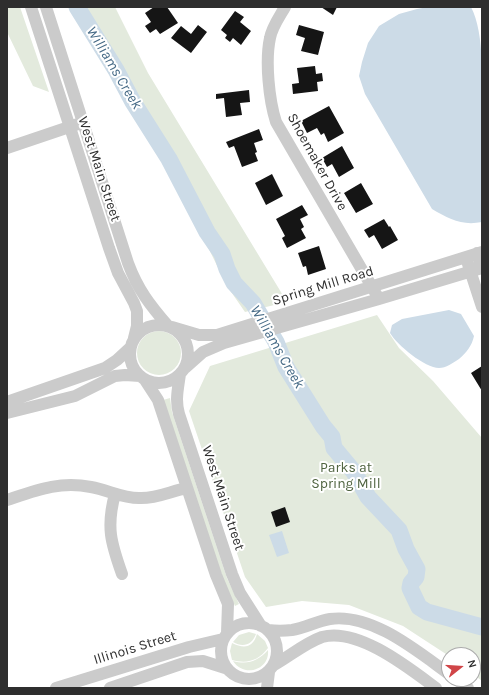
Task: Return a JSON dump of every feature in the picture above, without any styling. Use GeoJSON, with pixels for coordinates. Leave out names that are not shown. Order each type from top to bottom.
{"type":"FeatureCollection","features":[{"type":"Feature","properties":{"kind":"street","name":"West Main Street"},"geometry":{"type":"LineString","coordinates":[[31,7],[109,248],[118,273],[137,311],[137,326],[132,343]]}},
{"type":"Feature","properties":{"kind":"street","name":"West Main Street"},"geometry":{"type":"LineString","coordinates":[[46,7],[134,279],[148,302],[170,327]]}},
{"type":"Feature","properties":{"kind":"street","name":"Shoemaker Drive"},"geometry":{"type":"LineString","coordinates":[[284,7],[270,37],[269,46],[270,83],[274,116],[280,129],[379,299]]}},
{"type":"Feature","properties":{"kind":"street"},"geometry":{"type":"LineString","coordinates":[[7,148],[83,123]]}},
{"type":"Feature","properties":{"kind":"street"},"geometry":{"type":"LineString","coordinates":[[475,254],[482,268]]}},
{"type":"Feature","properties":{"kind":"street"},"geometry":{"type":"LineString","coordinates":[[475,254],[470,272],[482,307]]}},
{"type":"Feature","properties":{"kind":"street","name":"Spring Mill Road"},"geometry":{"type":"LineString","coordinates":[[287,319],[371,287],[475,254]]}},
{"type":"Feature","properties":{"kind":"street","name":"Spring Mill Road"},"geometry":{"type":"LineString","coordinates":[[170,327],[207,336],[249,330],[287,319],[379,299],[482,268]]}},
{"type":"Feature","properties":{"kind":"street"},"geometry":{"type":"LineString","coordinates":[[7,402],[104,368],[117,360],[141,331],[149,326],[159,324],[170,327],[184,338],[187,345],[188,361],[182,371],[166,382],[156,383],[125,374],[115,376],[75,396],[7,413]]}},
{"type":"Feature","properties":{"kind":"street","name":"Spring Mill Road"},"geometry":{"type":"LineString","coordinates":[[182,371],[207,350],[249,330]]}},
{"type":"Feature","properties":{"kind":"street"},"geometry":{"type":"LineString","coordinates":[[132,343],[130,360],[132,366],[158,400],[218,584],[228,604],[225,636],[220,653],[229,671],[241,688]]}},
{"type":"Feature","properties":{"kind":"street","name":"West Main Street"},"geometry":{"type":"LineString","coordinates":[[182,371],[176,395],[179,414],[232,574],[242,598],[265,628]]}},
{"type":"Feature","properties":{"kind":"street"},"geometry":{"type":"LineString","coordinates":[[7,500],[58,485],[73,484],[92,487],[124,497],[140,498],[156,497],[187,488]]}},
{"type":"Feature","properties":{"kind":"street"},"geometry":{"type":"LineString","coordinates":[[115,494],[111,509],[111,539],[122,574]]}},
{"type":"Feature","properties":{"kind":"street"},"geometry":{"type":"LineString","coordinates":[[225,636],[232,629],[243,624],[255,624],[265,628],[293,630],[321,620],[332,618],[354,620],[393,636],[441,668]]}},
{"type":"Feature","properties":{"kind":"street"},"geometry":{"type":"LineString","coordinates":[[265,628],[273,635],[277,646],[277,658],[272,668],[267,688]]}},
{"type":"Feature","properties":{"kind":"street","name":"Illinois Street"},"geometry":{"type":"LineString","coordinates":[[56,688],[225,636]]}},
{"type":"Feature","properties":{"kind":"street"},"geometry":{"type":"LineString","coordinates":[[229,671],[245,680],[253,680],[264,676],[272,668],[316,639],[341,636],[351,638],[376,648],[393,657],[436,688]]}},
{"type":"Feature","properties":{"kind":"street","name":"Illinois Street"},"geometry":{"type":"LineString","coordinates":[[110,688],[187,662],[203,661],[214,663],[229,671]]}},
{"type":"Feature","properties":{"kind":"green space"},"geometry":{"type":"Polygon","coordinates":[[[7,7],[20,7],[49,92],[33,86],[7,32],[7,7]]]}},
{"type":"Feature","properties":{"kind":"green space"},"geometry":{"type":"Polygon","coordinates":[[[69,7],[115,7],[148,73],[287,302],[245,312],[227,286],[179,188],[69,7]]]}},
{"type":"Feature","properties":{"kind":"green space","name":"Parks at Spring Mill"},"geometry":{"type":"Polygon","coordinates":[[[377,315],[399,348],[433,381],[482,438],[482,681],[481,647],[441,647],[441,651],[403,626],[349,605],[302,601],[266,607],[245,577],[189,411],[210,366],[377,315]]]}},
{"type":"Feature","properties":{"kind":"green space"},"geometry":{"type":"Polygon","coordinates":[[[159,331],[171,335],[177,341],[181,353],[177,365],[171,371],[159,375],[147,371],[141,365],[137,353],[141,341],[147,335],[159,331]]]}},
{"type":"Feature","properties":{"kind":"green space"},"geometry":{"type":"Polygon","coordinates":[[[170,398],[172,412],[227,578],[239,604],[235,606],[225,585],[163,400],[170,398]]]}},
{"type":"Feature","properties":{"kind":"green space"},"geometry":{"type":"Polygon","coordinates":[[[249,632],[256,634],[250,643],[240,645],[233,642],[239,635],[249,632]]]}},
{"type":"Feature","properties":{"kind":"green space"},"geometry":{"type":"Polygon","coordinates":[[[257,634],[265,641],[268,648],[256,659],[243,662],[232,660],[230,651],[232,643],[240,646],[248,646],[253,642],[257,634]]]}},
{"type":"Feature","properties":{"kind":"green space"},"geometry":{"type":"Polygon","coordinates":[[[268,650],[268,657],[265,663],[261,667],[255,669],[243,669],[233,661],[243,663],[252,661],[260,657],[268,650]]]}},
{"type":"Feature","properties":{"kind":"water"},"geometry":{"type":"Polygon","coordinates":[[[428,7],[471,7],[479,31],[482,60],[482,222],[468,223],[456,221],[432,209],[365,94],[359,76],[368,43],[379,26],[399,14],[428,7]]]}},
{"type":"Feature","properties":{"kind":"water"},"geometry":{"type":"Polygon","coordinates":[[[449,310],[461,314],[474,336],[470,346],[459,359],[442,368],[433,367],[419,360],[399,344],[390,333],[392,325],[402,319],[449,310]]]}},
{"type":"Feature","properties":{"kind":"water"},"geometry":{"type":"Polygon","coordinates":[[[282,531],[289,553],[277,557],[269,535],[282,531]]]}},
{"type":"Feature","properties":{"kind":"building"},"geometry":{"type":"Polygon","coordinates":[[[154,7],[167,7],[178,23],[160,34],[156,29],[150,33],[145,26],[151,22],[145,13],[154,7]]]}},
{"type":"Feature","properties":{"kind":"building"},"geometry":{"type":"Polygon","coordinates":[[[321,7],[337,7],[333,15],[321,7]]]}},
{"type":"Feature","properties":{"kind":"building"},"geometry":{"type":"Polygon","coordinates":[[[235,11],[244,17],[240,22],[251,31],[241,45],[233,38],[230,42],[225,38],[227,35],[221,30],[235,11]]]}},
{"type":"Feature","properties":{"kind":"building"},"geometry":{"type":"Polygon","coordinates":[[[198,25],[207,32],[191,53],[171,38],[181,26],[191,34],[198,25]]]}},
{"type":"Feature","properties":{"kind":"building"},"geometry":{"type":"Polygon","coordinates":[[[299,25],[324,32],[318,55],[301,51],[305,38],[296,35],[299,25]]]}},
{"type":"Feature","properties":{"kind":"building"},"geometry":{"type":"Polygon","coordinates":[[[315,66],[316,74],[322,73],[323,81],[317,82],[318,91],[293,94],[292,84],[299,83],[297,68],[315,66]]]}},
{"type":"Feature","properties":{"kind":"building"},"geometry":{"type":"Polygon","coordinates":[[[249,90],[250,102],[240,103],[242,115],[226,117],[224,98],[216,99],[216,94],[249,90]]]}},
{"type":"Feature","properties":{"kind":"building"},"geometry":{"type":"Polygon","coordinates":[[[329,106],[344,133],[328,142],[324,133],[321,135],[317,128],[307,133],[301,121],[329,106]]]}},
{"type":"Feature","properties":{"kind":"building"},"geometry":{"type":"Polygon","coordinates":[[[259,129],[263,140],[254,143],[258,161],[242,167],[234,146],[229,148],[226,142],[259,129]]]}},
{"type":"Feature","properties":{"kind":"building"},"geometry":{"type":"Polygon","coordinates":[[[342,146],[354,168],[339,177],[332,164],[327,167],[322,158],[342,146]]]}},
{"type":"Feature","properties":{"kind":"building"},"geometry":{"type":"Polygon","coordinates":[[[272,174],[283,196],[266,205],[255,183],[272,174]]]}},
{"type":"Feature","properties":{"kind":"building"},"geometry":{"type":"Polygon","coordinates":[[[361,183],[373,204],[356,213],[344,193],[361,183]]]}},
{"type":"Feature","properties":{"kind":"building"},"geometry":{"type":"Polygon","coordinates":[[[302,205],[308,215],[300,219],[304,227],[301,229],[306,238],[287,248],[282,238],[285,236],[276,219],[302,205]]]}},
{"type":"Feature","properties":{"kind":"building"},"geometry":{"type":"Polygon","coordinates":[[[384,219],[398,240],[382,249],[374,235],[369,238],[364,230],[384,219]]]}},
{"type":"Feature","properties":{"kind":"building"},"geometry":{"type":"Polygon","coordinates":[[[319,246],[326,269],[308,275],[306,266],[303,267],[298,253],[319,246]]]}},
{"type":"Feature","properties":{"kind":"building"},"geometry":{"type":"Polygon","coordinates":[[[482,366],[482,391],[471,373],[482,366]]]}},
{"type":"Feature","properties":{"kind":"building"},"geometry":{"type":"Polygon","coordinates":[[[285,507],[290,522],[276,527],[271,512],[285,507]]]}},
{"type":"Feature","properties":{"kind":"waterway","name":"Williams Creek"},"geometry":{"type":"LineString","coordinates":[[77,7],[116,70],[133,102],[169,159],[207,232],[222,254],[234,283],[253,303],[276,342],[286,367],[323,426],[332,437],[334,448],[354,472],[368,497],[399,530],[406,549],[417,569],[416,577],[411,583],[410,588],[419,607],[427,612],[482,627]]}}]}
